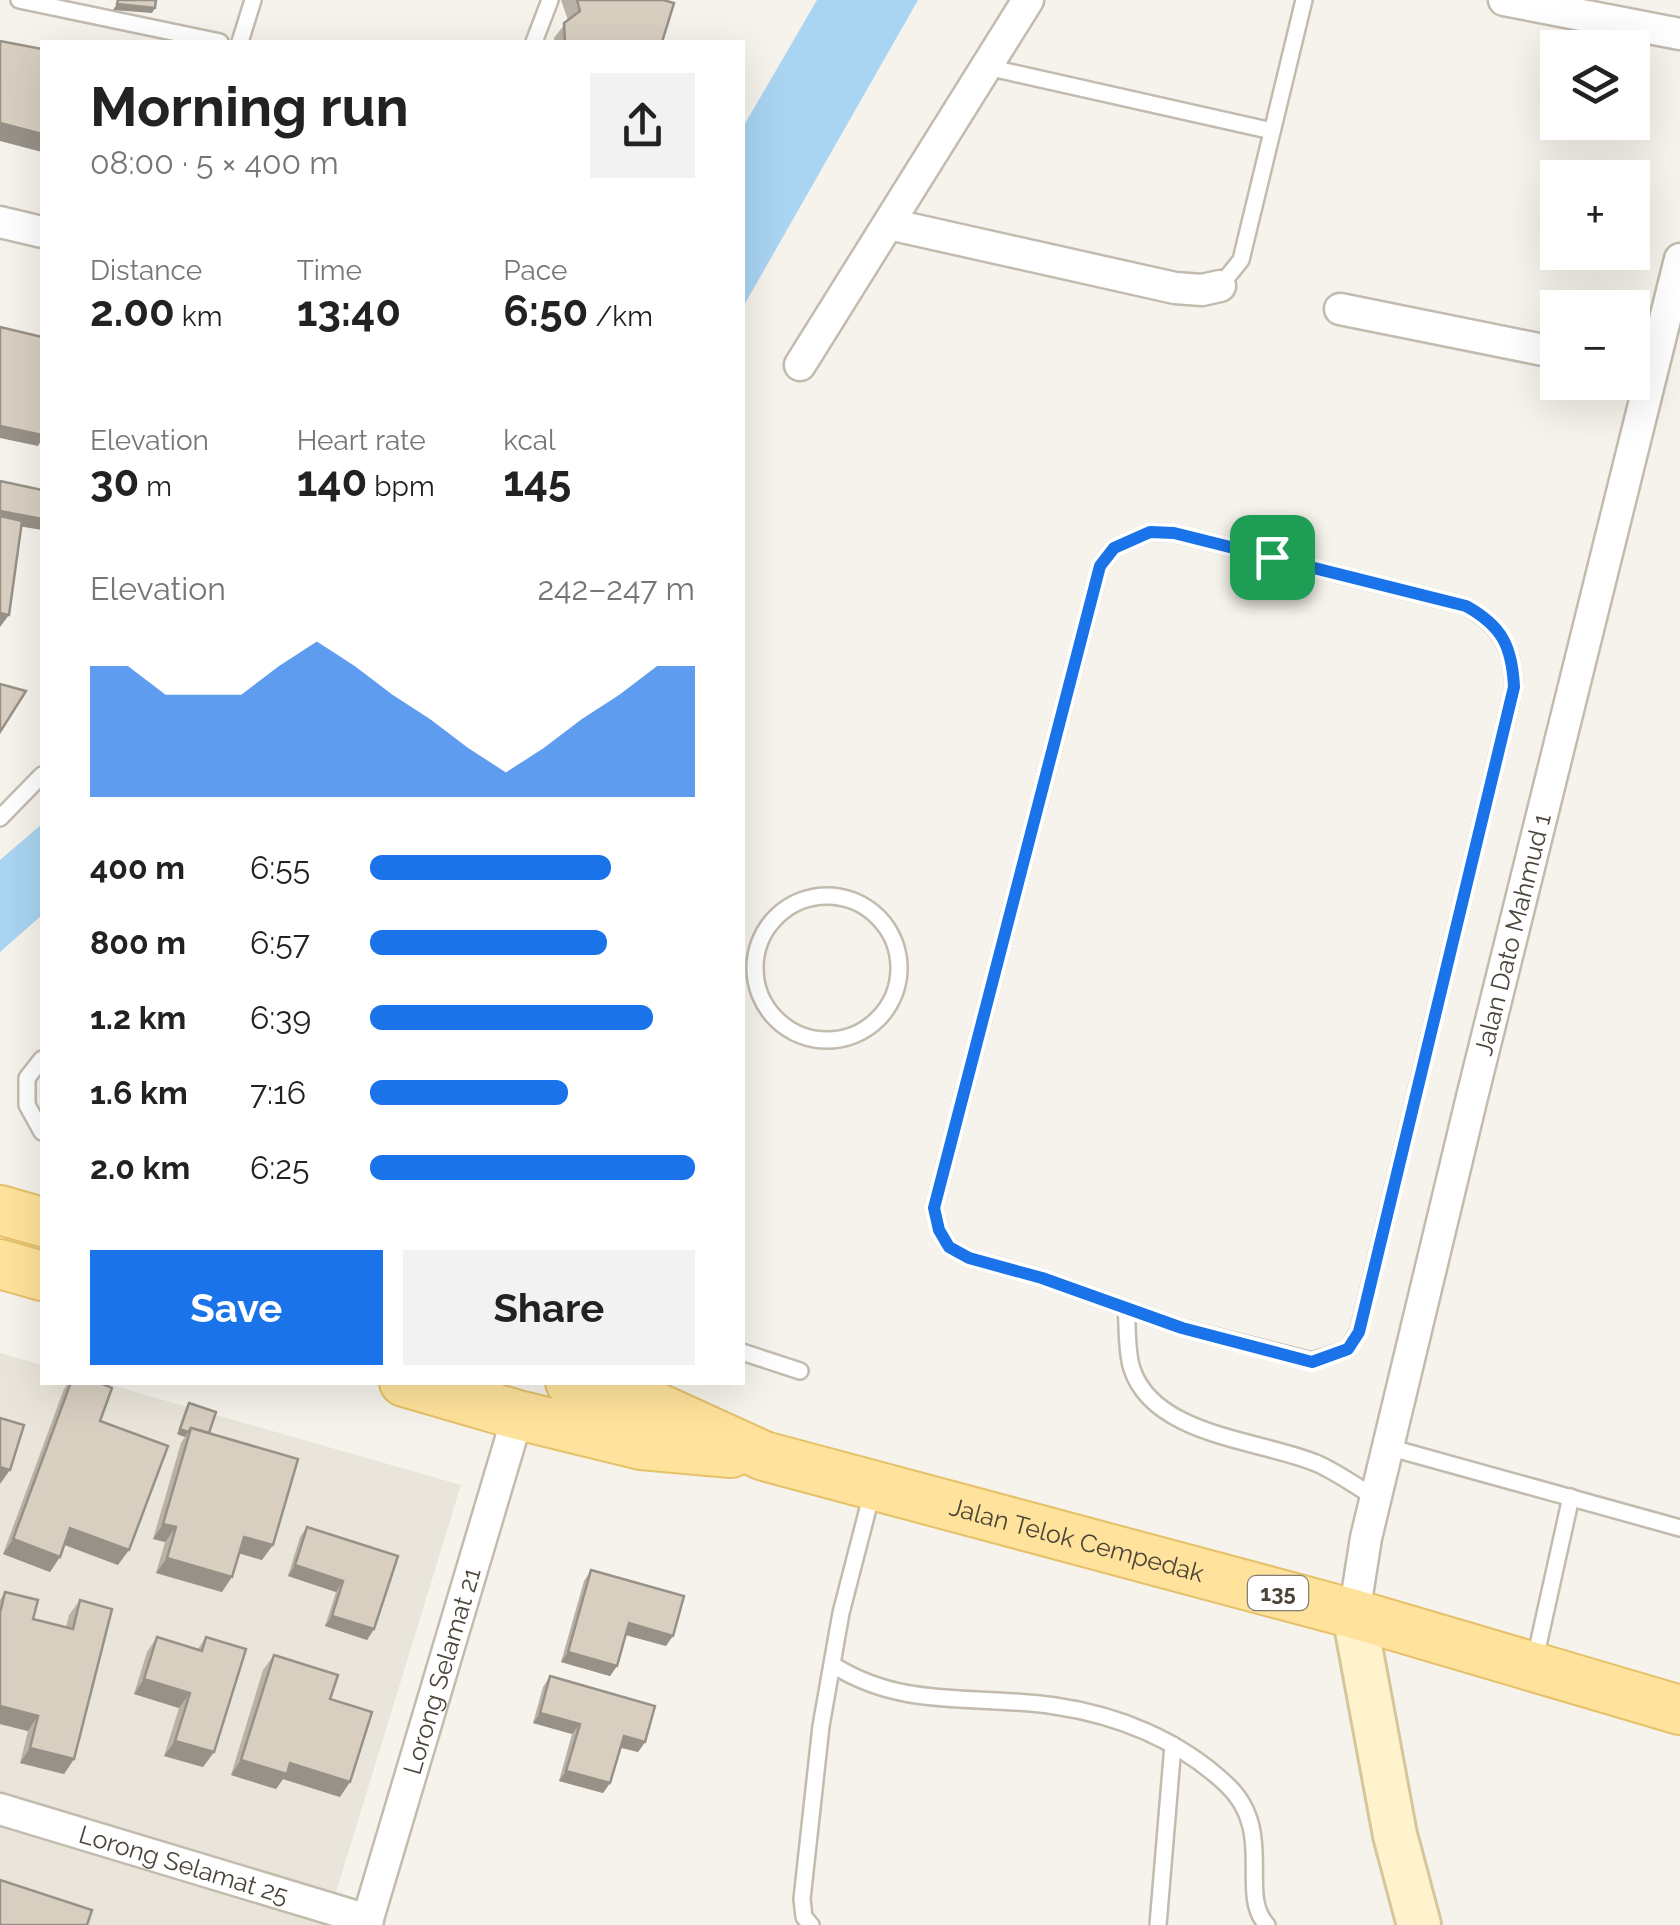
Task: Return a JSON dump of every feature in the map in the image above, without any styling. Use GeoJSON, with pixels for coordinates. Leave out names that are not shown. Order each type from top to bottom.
{"type":"FeatureCollection","features":[{"type":"Feature","properties":{"kind":"main road"},"geometry":{"type":"LineString","coordinates":[[0,1210],[40,1221]]}},
{"type":"Feature","properties":{"kind":"main road"},"geometry":{"type":"LineString","coordinates":[[0,1264],[40,1275]]}},
{"type":"Feature","properties":{"kind":"main road","name":"Jalan Telok Cempedak"},"geometry":{"type":"LineString","coordinates":[[414,1385],[641,1446],[764,1456]]}},
{"type":"Feature","properties":{"kind":"main road","name":"Jalan Telok Cempedak"},"geometry":{"type":"LineString","coordinates":[[580,1385],[654,1406],[764,1456],[1354,1614],[1680,1710]]}},
{"type":"Feature","properties":{"kind":"street"},"geometry":{"type":"LineString","coordinates":[[800,365],[1028,0]]}},
{"type":"Feature","properties":{"kind":"street"},"geometry":{"type":"LineString","coordinates":[[1504,0],[1680,34]]}},
{"type":"Feature","properties":{"kind":"street"},"geometry":{"type":"LineString","coordinates":[[0,222],[40,232]]}},
{"type":"Feature","properties":{"kind":"street"},"geometry":{"type":"LineString","coordinates":[[889,224],[1176,288],[1202,290],[1220,286]]}},
{"type":"Feature","properties":{"kind":"street","name":"Jalan Dato Mahmud 1"},"geometry":{"type":"LineString","coordinates":[[1650,361],[1672,333],[1680,260]]}},
{"type":"Feature","properties":{"kind":"street"},"geometry":{"type":"LineString","coordinates":[[1340,308],[1540,349]]}},
{"type":"Feature","properties":{"kind":"street","name":"Jalan Dato Mahmud 1"},"geometry":{"type":"LineString","coordinates":[[1354,1614],[1376,1498],[1636,400]]}},
{"type":"Feature","properties":{"kind":"street","name":"Lorong Selamat 21"},"geometry":{"type":"LineString","coordinates":[[367,1922],[518,1416]]}},
{"type":"Feature","properties":{"kind":"street"},"geometry":{"type":"LineString","coordinates":[[1354,1614],[1391,1818],[1419,1925]]}},
{"type":"Feature","properties":{"kind":"street","name":"Lorong Selamat 25"},"geometry":{"type":"LineString","coordinates":[[0,1808],[367,1922]]}},
{"type":"Feature","properties":{"kind":"lane"},"geometry":{"type":"LineString","coordinates":[[19,0],[210,40]]}},
{"type":"Feature","properties":{"kind":"lane"},"geometry":{"type":"LineString","coordinates":[[241,40],[253,0]]}},
{"type":"Feature","properties":{"kind":"lane"},"geometry":{"type":"LineString","coordinates":[[535,40],[550,0]]}},
{"type":"Feature","properties":{"kind":"lane"},"geometry":{"type":"LineString","coordinates":[[1220,286],[1241,260],[1304,0]]}},
{"type":"Feature","properties":{"kind":"lane"},"geometry":{"type":"LineString","coordinates":[[987,68],[1272,132]]}},
{"type":"Feature","properties":{"kind":"lane"},"geometry":{"type":"LineString","coordinates":[[1150,532],[1174,533],[1466,606],[1488,618],[1503,638],[1513,660],[1514,687],[1359,1332],[1348,1349],[1312,1362],[1200,1333],[1126,1308],[1042,1278],[969,1258],[949,1247],[939,1230],[934,1208],[1100,566],[1114,548],[1130,538],[1150,532]]}},
{"type":"Feature","properties":{"kind":"lane"},"geometry":{"type":"LineString","coordinates":[[0,818],[40,777]]}},
{"type":"Feature","properties":{"kind":"lane"},"geometry":{"type":"LineString","coordinates":[[837,896],[857,902],[888,929],[897,947],[900,968],[888,1006],[875,1022],[838,1039],[797,1034],[780,1023],[750,990],[766,929],[797,902],[837,896]]}},
{"type":"Feature","properties":{"kind":"lane"},"geometry":{"type":"LineString","coordinates":[[40,1061],[26,1078],[26,1105],[40,1129]]}},
{"type":"Feature","properties":{"kind":"lane"},"geometry":{"type":"LineString","coordinates":[[1126,1308],[1132,1369],[1164,1413],[1320,1465],[1376,1498]]}},
{"type":"Feature","properties":{"kind":"lane"},"geometry":{"type":"LineString","coordinates":[[745,1353],[800,1371]]}},
{"type":"Feature","properties":{"kind":"lane"},"geometry":{"type":"LineString","coordinates":[[1388,1447],[1680,1528]]}},
{"type":"Feature","properties":{"kind":"lane"},"geometry":{"type":"LineString","coordinates":[[811,1925],[804,1917],[802,1899],[821,1726],[841,1613],[874,1485]]}},
{"type":"Feature","properties":{"kind":"lane"},"geometry":{"type":"LineString","coordinates":[[1534,1666],[1571,1497]]}},
{"type":"Feature","properties":{"kind":"lane"},"geometry":{"type":"LineString","coordinates":[[832,1665],[860,1682],[913,1697],[1052,1705],[1090,1712],[1134,1726],[1173,1745],[1231,1788],[1250,1814],[1255,1837],[1255,1890],[1266,1925]]}},
{"type":"Feature","properties":{"kind":"lane"},"geometry":{"type":"LineString","coordinates":[[1158,1925],[1173,1745]]}},
{"type":"Feature","properties":{"kind":"shaded area"},"geometry":{"type":"Polygon","coordinates":[[[0,1353],[40,1364],[40,1385],[111,1385],[461,1485],[326,1925],[0,1925],[0,1353]]]}},
{"type":"Feature","properties":{"kind":"water"},"geometry":{"type":"Polygon","coordinates":[[[817,0],[918,0],[745,303],[745,124],[817,0]]]}},
{"type":"Feature","properties":{"kind":"water"},"geometry":{"type":"Polygon","coordinates":[[[40,826],[40,917],[0,952],[0,860],[40,826]]]}},
{"type":"Feature","properties":{"kind":"building"},"geometry":{"type":"Polygon","coordinates":[[[118,0],[156,0],[155,8],[117,4],[118,0]]]}},
{"type":"Feature","properties":{"kind":"building"},"geometry":{"type":"Polygon","coordinates":[[[577,0],[674,3],[663,40],[565,40],[564,23],[580,11],[577,0]]]}},
{"type":"Feature","properties":{"kind":"building"},"geometry":{"type":"Polygon","coordinates":[[[0,41],[40,49],[40,133],[0,123],[0,41]]]}},
{"type":"Feature","properties":{"kind":"building"},"geometry":{"type":"Polygon","coordinates":[[[0,327],[40,337],[40,435],[0,426],[0,327]]]}},
{"type":"Feature","properties":{"kind":"building"},"geometry":{"type":"Polygon","coordinates":[[[0,481],[40,490],[40,519],[0,511],[0,481]]]}},
{"type":"Feature","properties":{"kind":"building"},"geometry":{"type":"Polygon","coordinates":[[[0,516],[22,521],[9,615],[0,613],[0,516]]]}},
{"type":"Feature","properties":{"kind":"building"},"geometry":{"type":"Polygon","coordinates":[[[0,684],[26,691],[0,732],[0,684]]]}},
{"type":"Feature","properties":{"kind":"building"},"geometry":{"type":"Polygon","coordinates":[[[70,1385],[112,1388],[100,1421],[168,1446],[129,1550],[70,1528],[60,1557],[13,1539],[70,1385]]]}},
{"type":"Feature","properties":{"kind":"building"},"geometry":{"type":"Polygon","coordinates":[[[189,1403],[216,1412],[209,1433],[180,1429],[189,1403]]]}},
{"type":"Feature","properties":{"kind":"building"},"geometry":{"type":"Polygon","coordinates":[[[0,1418],[24,1425],[10,1470],[0,1467],[0,1418]]]}},
{"type":"Feature","properties":{"kind":"building"},"geometry":{"type":"Polygon","coordinates":[[[191,1428],[298,1459],[273,1545],[244,1537],[232,1577],[167,1558],[176,1527],[163,1524],[191,1428]]]}},
{"type":"Feature","properties":{"kind":"building"},"geometry":{"type":"Polygon","coordinates":[[[307,1527],[398,1556],[374,1629],[332,1616],[343,1581],[295,1565],[307,1527]]]}},
{"type":"Feature","properties":{"kind":"building"},"geometry":{"type":"Polygon","coordinates":[[[591,1570],[684,1596],[673,1636],[629,1623],[617,1666],[568,1652],[591,1570]]]}},
{"type":"Feature","properties":{"kind":"building"},"geometry":{"type":"Polygon","coordinates":[[[5,1592],[38,1600],[33,1619],[73,1629],[80,1600],[112,1609],[74,1759],[30,1748],[38,1716],[0,1706],[0,1613],[5,1592]]]}},
{"type":"Feature","properties":{"kind":"building"},"geometry":{"type":"Polygon","coordinates":[[[157,1637],[202,1651],[206,1637],[246,1649],[214,1752],[175,1741],[190,1693],[144,1679],[157,1637]]]}},
{"type":"Feature","properties":{"kind":"building"},"geometry":{"type":"Polygon","coordinates":[[[274,1655],[338,1675],[330,1699],[372,1712],[350,1782],[290,1763],[287,1774],[241,1760],[274,1655]]]}},
{"type":"Feature","properties":{"kind":"building"},"geometry":{"type":"Polygon","coordinates":[[[550,1676],[655,1706],[645,1742],[624,1736],[610,1783],[566,1771],[580,1724],[540,1713],[550,1676]]]}},
{"type":"Feature","properties":{"kind":"building"},"geometry":{"type":"Polygon","coordinates":[[[0,1880],[92,1910],[87,1925],[0,1925],[0,1880]]]}},
{"type":"Feature","properties":{"kind":"route"},"geometry":{"type":"LineString","coordinates":[[1150,532],[1174,533],[1272,557],[1466,606],[1488,618],[1513,660],[1514,687],[1359,1332],[1348,1349],[1312,1362],[1182,1328],[1042,1278],[969,1258],[949,1247],[939,1230],[934,1208],[1100,566],[1114,548],[1150,532]]}}]}
